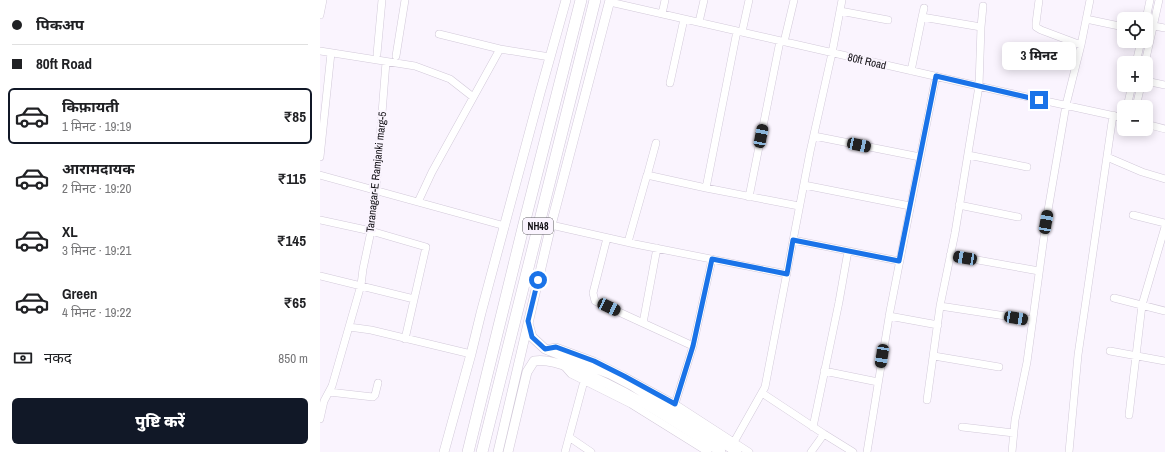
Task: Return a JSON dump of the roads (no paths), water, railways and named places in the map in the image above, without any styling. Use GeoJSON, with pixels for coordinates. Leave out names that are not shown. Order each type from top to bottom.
{"type":"FeatureCollection","features":[{"type":"Feature","properties":{"kind":"highway","name":"NH48"},"geometry":{"type":"LineString","coordinates":[[468,452],[581,0]]}},
{"type":"Feature","properties":{"kind":"highway","name":"NH48"},"geometry":{"type":"LineString","coordinates":[[482,452],[595,0]]}},
{"type":"Feature","properties":{"kind":"street"},"geometry":{"type":"LineString","coordinates":[[320,15],[323,0]]}},
{"type":"Feature","properties":{"kind":"street"},"geometry":{"type":"LineString","coordinates":[[377,54],[382,0]]}},
{"type":"Feature","properties":{"kind":"street"},"geometry":{"type":"LineString","coordinates":[[396,56],[405,0]]}},
{"type":"Feature","properties":{"kind":"street"},"geometry":{"type":"LineString","coordinates":[[444,452],[566,0]]}},
{"type":"Feature","properties":{"kind":"street"},"geometry":{"type":"LineString","coordinates":[[662,14],[665,0]]}},
{"type":"Feature","properties":{"kind":"street"},"geometry":{"type":"LineString","coordinates":[[699,22],[704,0]]}},
{"type":"Feature","properties":{"kind":"street"},"geometry":{"type":"LineString","coordinates":[[706,188],[739,32],[749,0]]}},
{"type":"Feature","properties":{"kind":"street"},"geometry":{"type":"LineString","coordinates":[[749,197],[782,41],[794,0]]}},
{"type":"Feature","properties":{"kind":"street"},"geometry":{"type":"LineString","coordinates":[[734,442],[765,387],[799,206],[842,0]]}},
{"type":"Feature","properties":{"kind":"street"},"geometry":{"type":"LineString","coordinates":[[1039,0],[1036,27],[1081,45]]}},
{"type":"Feature","properties":{"kind":"street"},"geometry":{"type":"LineString","coordinates":[[1012,452],[1015,420],[1027,362],[1039,271],[1066,105],[1081,45],[1090,0]]}},
{"type":"Feature","properties":{"kind":"street"},"geometry":{"type":"LineString","coordinates":[[1148,12],[1150,0]]}},
{"type":"Feature","properties":{"kind":"street"},"geometry":{"type":"LineString","coordinates":[[1159,0],[1154,26],[1165,28]]}},
{"type":"Feature","properties":{"kind":"street"},"geometry":{"type":"LineString","coordinates":[[498,452],[550,225],[610,1]]}},
{"type":"Feature","properties":{"kind":"street","name":"80ft Road"},"geometry":{"type":"LineString","coordinates":[[610,1],[739,32],[1117,116]]}},
{"type":"Feature","properties":{"kind":"street"},"geometry":{"type":"LineString","coordinates":[[927,400],[940,306],[968,155],[979,86],[983,6]]}},
{"type":"Feature","properties":{"kind":"street"},"geometry":{"type":"LineString","coordinates":[[911,71],[924,8]]}},
{"type":"Feature","properties":{"kind":"street"},"geometry":{"type":"LineString","coordinates":[[840,11],[888,20]]}},
{"type":"Feature","properties":{"kind":"street"},"geometry":{"type":"LineString","coordinates":[[922,17],[981,27]]}},
{"type":"Feature","properties":{"kind":"street"},"geometry":{"type":"LineString","coordinates":[[670,83],[684,19]]}},
{"type":"Feature","properties":{"kind":"street"},"geometry":{"type":"LineString","coordinates":[[1086,19],[1117,26]]}},
{"type":"Feature","properties":{"kind":"street"},"geometry":{"type":"LineString","coordinates":[[439,34],[500,49],[550,57]]}},
{"type":"Feature","properties":{"kind":"street"},"geometry":{"type":"LineString","coordinates":[[418,202],[432,172],[500,49]]}},
{"type":"Feature","properties":{"kind":"street"},"geometry":{"type":"LineString","coordinates":[[320,51],[415,66],[450,79],[473,97]]}},
{"type":"Feature","properties":{"kind":"street"},"geometry":{"type":"LineString","coordinates":[[320,157],[331,53]]}},
{"type":"Feature","properties":{"kind":"street","name":"Taranagar-E Ramjanki marg-5"},"geometry":{"type":"LineString","coordinates":[[320,419],[322,400],[332,386],[361,285],[362,269],[371,231],[376,190],[386,62]]}},
{"type":"Feature","properties":{"kind":"street"},"geometry":{"type":"LineString","coordinates":[[867,452],[899,261],[936,76]]}},
{"type":"Feature","properties":{"kind":"street"},"geometry":{"type":"LineString","coordinates":[[1153,82],[1165,85]]}},
{"type":"Feature","properties":{"kind":"street"},"geometry":{"type":"LineString","coordinates":[[1069,452],[1078,355],[1113,115]]}},
{"type":"Feature","properties":{"kind":"street"},"geometry":{"type":"LineString","coordinates":[[1153,126],[1165,129]]}},
{"type":"Feature","properties":{"kind":"street"},"geometry":{"type":"LineString","coordinates":[[814,136],[920,158]]}},
{"type":"Feature","properties":{"kind":"street"},"geometry":{"type":"LineString","coordinates":[[628,242],[656,143]]}},
{"type":"Feature","properties":{"kind":"street"},"geometry":{"type":"LineString","coordinates":[[968,155],[1027,167]]}},
{"type":"Feature","properties":{"kind":"street"},"geometry":{"type":"LineString","coordinates":[[1107,157],[1142,172],[1165,179]]}},
{"type":"Feature","properties":{"kind":"street"},"geometry":{"type":"LineString","coordinates":[[320,175],[505,226]]}},
{"type":"Feature","properties":{"kind":"street"},"geometry":{"type":"LineString","coordinates":[[647,176],[799,206]]}},
{"type":"Feature","properties":{"kind":"street"},"geometry":{"type":"LineString","coordinates":[[804,185],[910,206]]}},
{"type":"Feature","properties":{"kind":"street"},"geometry":{"type":"LineString","coordinates":[[959,205],[1018,217]]}},
{"type":"Feature","properties":{"kind":"street"},"geometry":{"type":"LineString","coordinates":[[1133,215],[1165,223]]}},
{"type":"Feature","properties":{"kind":"street"},"geometry":{"type":"LineString","coordinates":[[320,220],[371,231],[426,247],[405,339]]}},
{"type":"Feature","properties":{"kind":"street"},"geometry":{"type":"LineString","coordinates":[[550,225],[787,274]]}},
{"type":"Feature","properties":{"kind":"street"},"geometry":{"type":"LineString","coordinates":[[1129,415],[1142,305],[1164,231]]}},
{"type":"Feature","properties":{"kind":"street"},"geometry":{"type":"LineString","coordinates":[[607,238],[593,293],[595,301],[693,346]]}},
{"type":"Feature","properties":{"kind":"street"},"geometry":{"type":"LineString","coordinates":[[793,240],[899,261]]}},
{"type":"Feature","properties":{"kind":"street"},"geometry":{"type":"LineString","coordinates":[[643,323],[657,248]]}},
{"type":"Feature","properties":{"kind":"street"},"geometry":{"type":"LineString","coordinates":[[813,427],[848,251]]}},
{"type":"Feature","properties":{"kind":"street"},"geometry":{"type":"LineString","coordinates":[[950,255],[1039,271]]}},
{"type":"Feature","properties":{"kind":"street"},"geometry":{"type":"LineString","coordinates":[[675,404],[693,346],[712,259]]}},
{"type":"Feature","properties":{"kind":"street"},"geometry":{"type":"LineString","coordinates":[[320,276],[414,299]]}},
{"type":"Feature","properties":{"kind":"street"},"geometry":{"type":"LineString","coordinates":[[1114,298],[1165,311]]}},
{"type":"Feature","properties":{"kind":"street"},"geometry":{"type":"LineString","coordinates":[[940,306],[1032,320]]}},
{"type":"Feature","properties":{"kind":"street"},"geometry":{"type":"LineString","coordinates":[[889,316],[938,325]]}},
{"type":"Feature","properties":{"kind":"street"},"geometry":{"type":"LineString","coordinates":[[528,321],[532,337],[545,349],[610,374],[631,385],[737,452]]}},
{"type":"Feature","properties":{"kind":"street"},"geometry":{"type":"LineString","coordinates":[[349,327],[371,330],[471,354]]}},
{"type":"Feature","properties":{"kind":"street"},"geometry":{"type":"LineString","coordinates":[[545,349],[556,347],[594,361],[624,376],[675,404],[749,452]]}},
{"type":"Feature","properties":{"kind":"street"},"geometry":{"type":"LineString","coordinates":[[1110,351],[1165,361]]}},
{"type":"Feature","properties":{"kind":"street"},"geometry":{"type":"LineString","coordinates":[[934,356],[999,367]]}},
{"type":"Feature","properties":{"kind":"street"},"geometry":{"type":"LineString","coordinates":[[508,452],[527,372],[534,361],[546,361],[564,366],[609,384],[643,402],[721,452]]}},
{"type":"Feature","properties":{"kind":"street"},"geometry":{"type":"LineString","coordinates":[[564,366],[571,374],[630,404],[708,452]]}},
{"type":"Feature","properties":{"kind":"street"},"geometry":{"type":"LineString","coordinates":[[824,371],[878,382]]}},
{"type":"Feature","properties":{"kind":"street"},"geometry":{"type":"LineString","coordinates":[[565,452],[584,381]]}},
{"type":"Feature","properties":{"kind":"street"},"geometry":{"type":"LineString","coordinates":[[329,392],[373,397],[375,395],[378,383]]}},
{"type":"Feature","properties":{"kind":"street"},"geometry":{"type":"LineString","coordinates":[[762,393],[853,452]]}},
{"type":"Feature","properties":{"kind":"street"},"geometry":{"type":"LineString","coordinates":[[962,427],[1014,433]]}},
{"type":"Feature","properties":{"kind":"street"},"geometry":{"type":"LineString","coordinates":[[811,452],[824,434]]}},
{"type":"Feature","properties":{"kind":"street"},"geometry":{"type":"LineString","coordinates":[[569,437],[591,452]]}}]}
